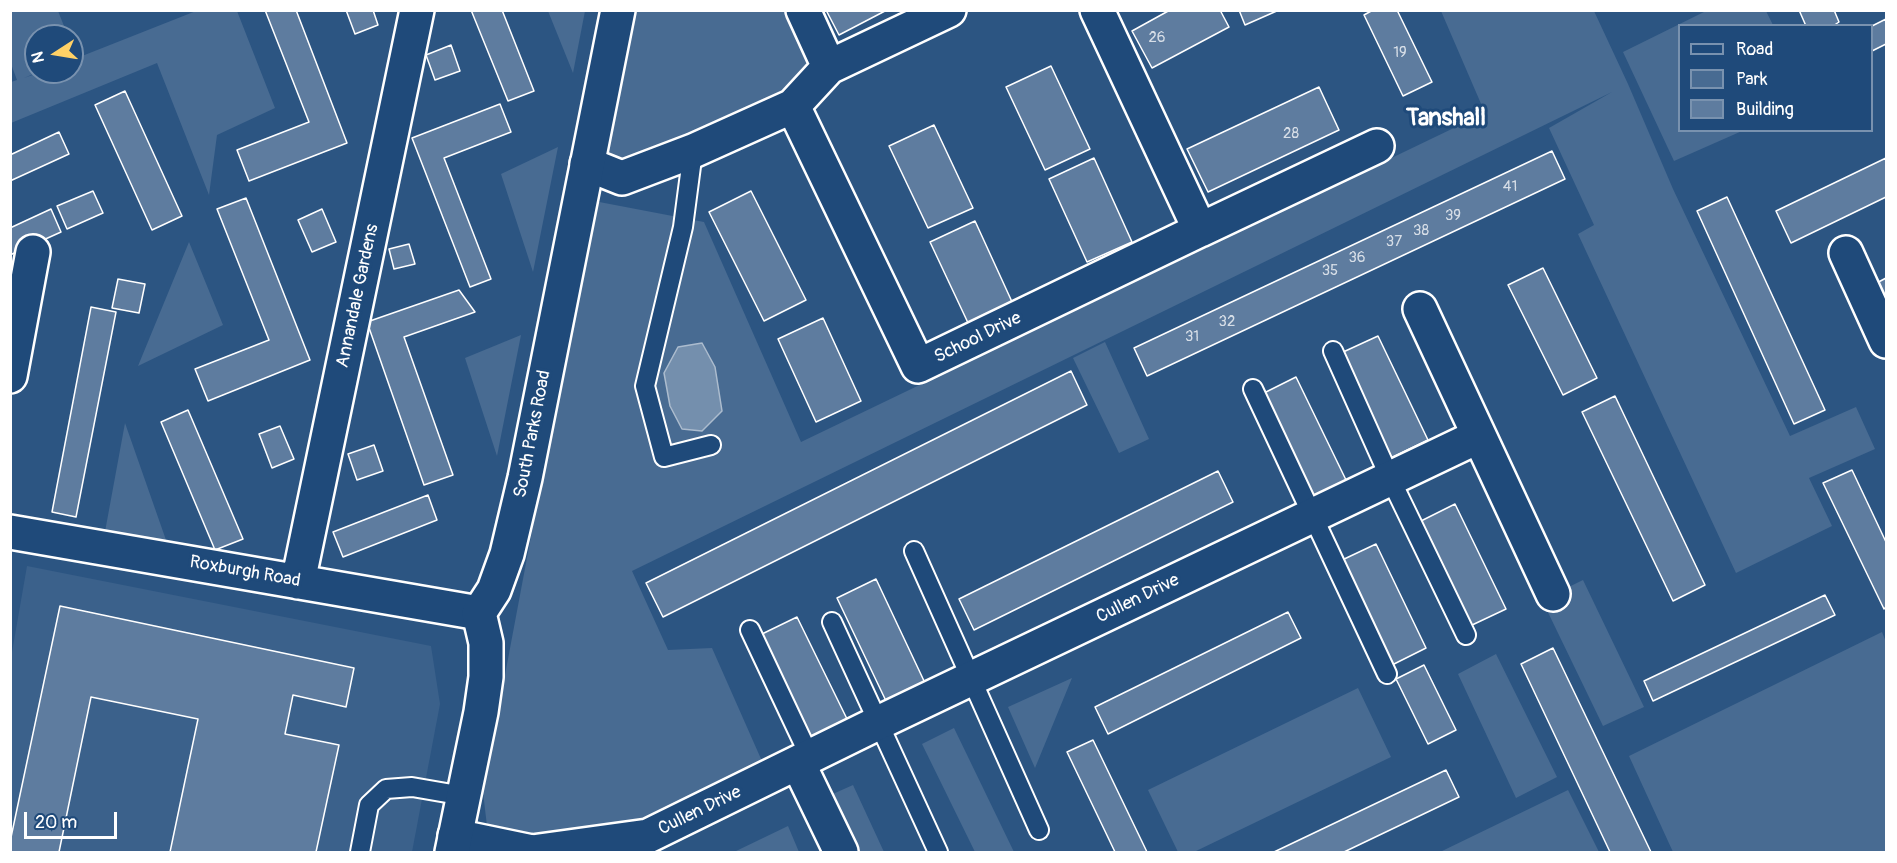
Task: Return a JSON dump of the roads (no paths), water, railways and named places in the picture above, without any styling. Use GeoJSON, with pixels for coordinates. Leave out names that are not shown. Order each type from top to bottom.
{"type":"FeatureCollection","features":[{"type":"Feature","properties":{"kind":"street","name":"Annandale Gardens"},"geometry":{"type":"LineString","coordinates":[[298,582],[417,10]]}},
{"type":"Feature","properties":{"kind":"street","name":"South Parks Road"},"geometry":{"type":"LineString","coordinates":[[479,613],[494,590],[507,554],[527,466],[618,10]]}},
{"type":"Feature","properties":{"kind":"street"},"geometry":{"type":"LineString","coordinates":[[803,10],[829,67]]}},
{"type":"Feature","properties":{"kind":"street"},"geometry":{"type":"LineString","coordinates":[[587,164],[622,178],[693,151],[793,106],[829,67],[950,10]]}},
{"type":"Feature","properties":{"kind":"street"},"geometry":{"type":"LineString","coordinates":[[1096,10],[1200,230]]}},
{"type":"Feature","properties":{"kind":"street","name":"School Drive"},"geometry":{"type":"LineString","coordinates":[[793,106],[918,366],[1377,146]]}},
{"type":"Feature","properties":{"kind":"street"},"geometry":{"type":"LineString","coordinates":[[10,376],[33,252]]}},
{"type":"Feature","properties":{"kind":"street"},"geometry":{"type":"LineString","coordinates":[[1846,253],[1887,341]]}},
{"type":"Feature","properties":{"kind":"street"},"geometry":{"type":"LineString","coordinates":[[1420,309],[1553,594]]}},
{"type":"Feature","properties":{"kind":"street","name":"Cullen Drive"},"geometry":{"type":"LineString","coordinates":[[454,844],[532,852],[648,836],[878,723],[1479,436]]}},
{"type":"Feature","properties":{"kind":"street","name":"Roxburgh Road"},"geometry":{"type":"LineString","coordinates":[[10,532],[479,613]]}},
{"type":"Feature","properties":{"kind":"street"},"geometry":{"type":"LineString","coordinates":[[454,844],[486,677],[486,643],[479,613]]}},
{"type":"Feature","properties":{"kind":"street"},"geometry":{"type":"LineString","coordinates":[[804,760],[841,852]]}},
{"type":"Feature","properties":{"kind":"lane"},"geometry":{"type":"LineString","coordinates":[[693,151],[683,227],[645,386],[664,457],[711,445]]}},
{"type":"Feature","properties":{"kind":"lane"},"geometry":{"type":"LineString","coordinates":[[1333,351],[1390,478],[1467,636]]}},
{"type":"Feature","properties":{"kind":"lane"},"geometry":{"type":"LineString","coordinates":[[1253,389],[1388,674]]}},
{"type":"Feature","properties":{"kind":"lane"},"geometry":{"type":"LineString","coordinates":[[914,551],[1039,830]]}},
{"type":"Feature","properties":{"kind":"lane"},"geometry":{"type":"LineString","coordinates":[[832,622],[938,852]]}},
{"type":"Feature","properties":{"kind":"lane"},"geometry":{"type":"LineString","coordinates":[[750,630],[804,760]]}},
{"type":"Feature","properties":{"kind":"lane"},"geometry":{"type":"LineString","coordinates":[[360,852],[369,804],[386,789],[412,787],[464,796]]}},
{"type":"Feature","properties":{"kind":"district","name":"Tanshall"},"geometry":{"type":"Point","coordinates":[1446,119]}}]}
